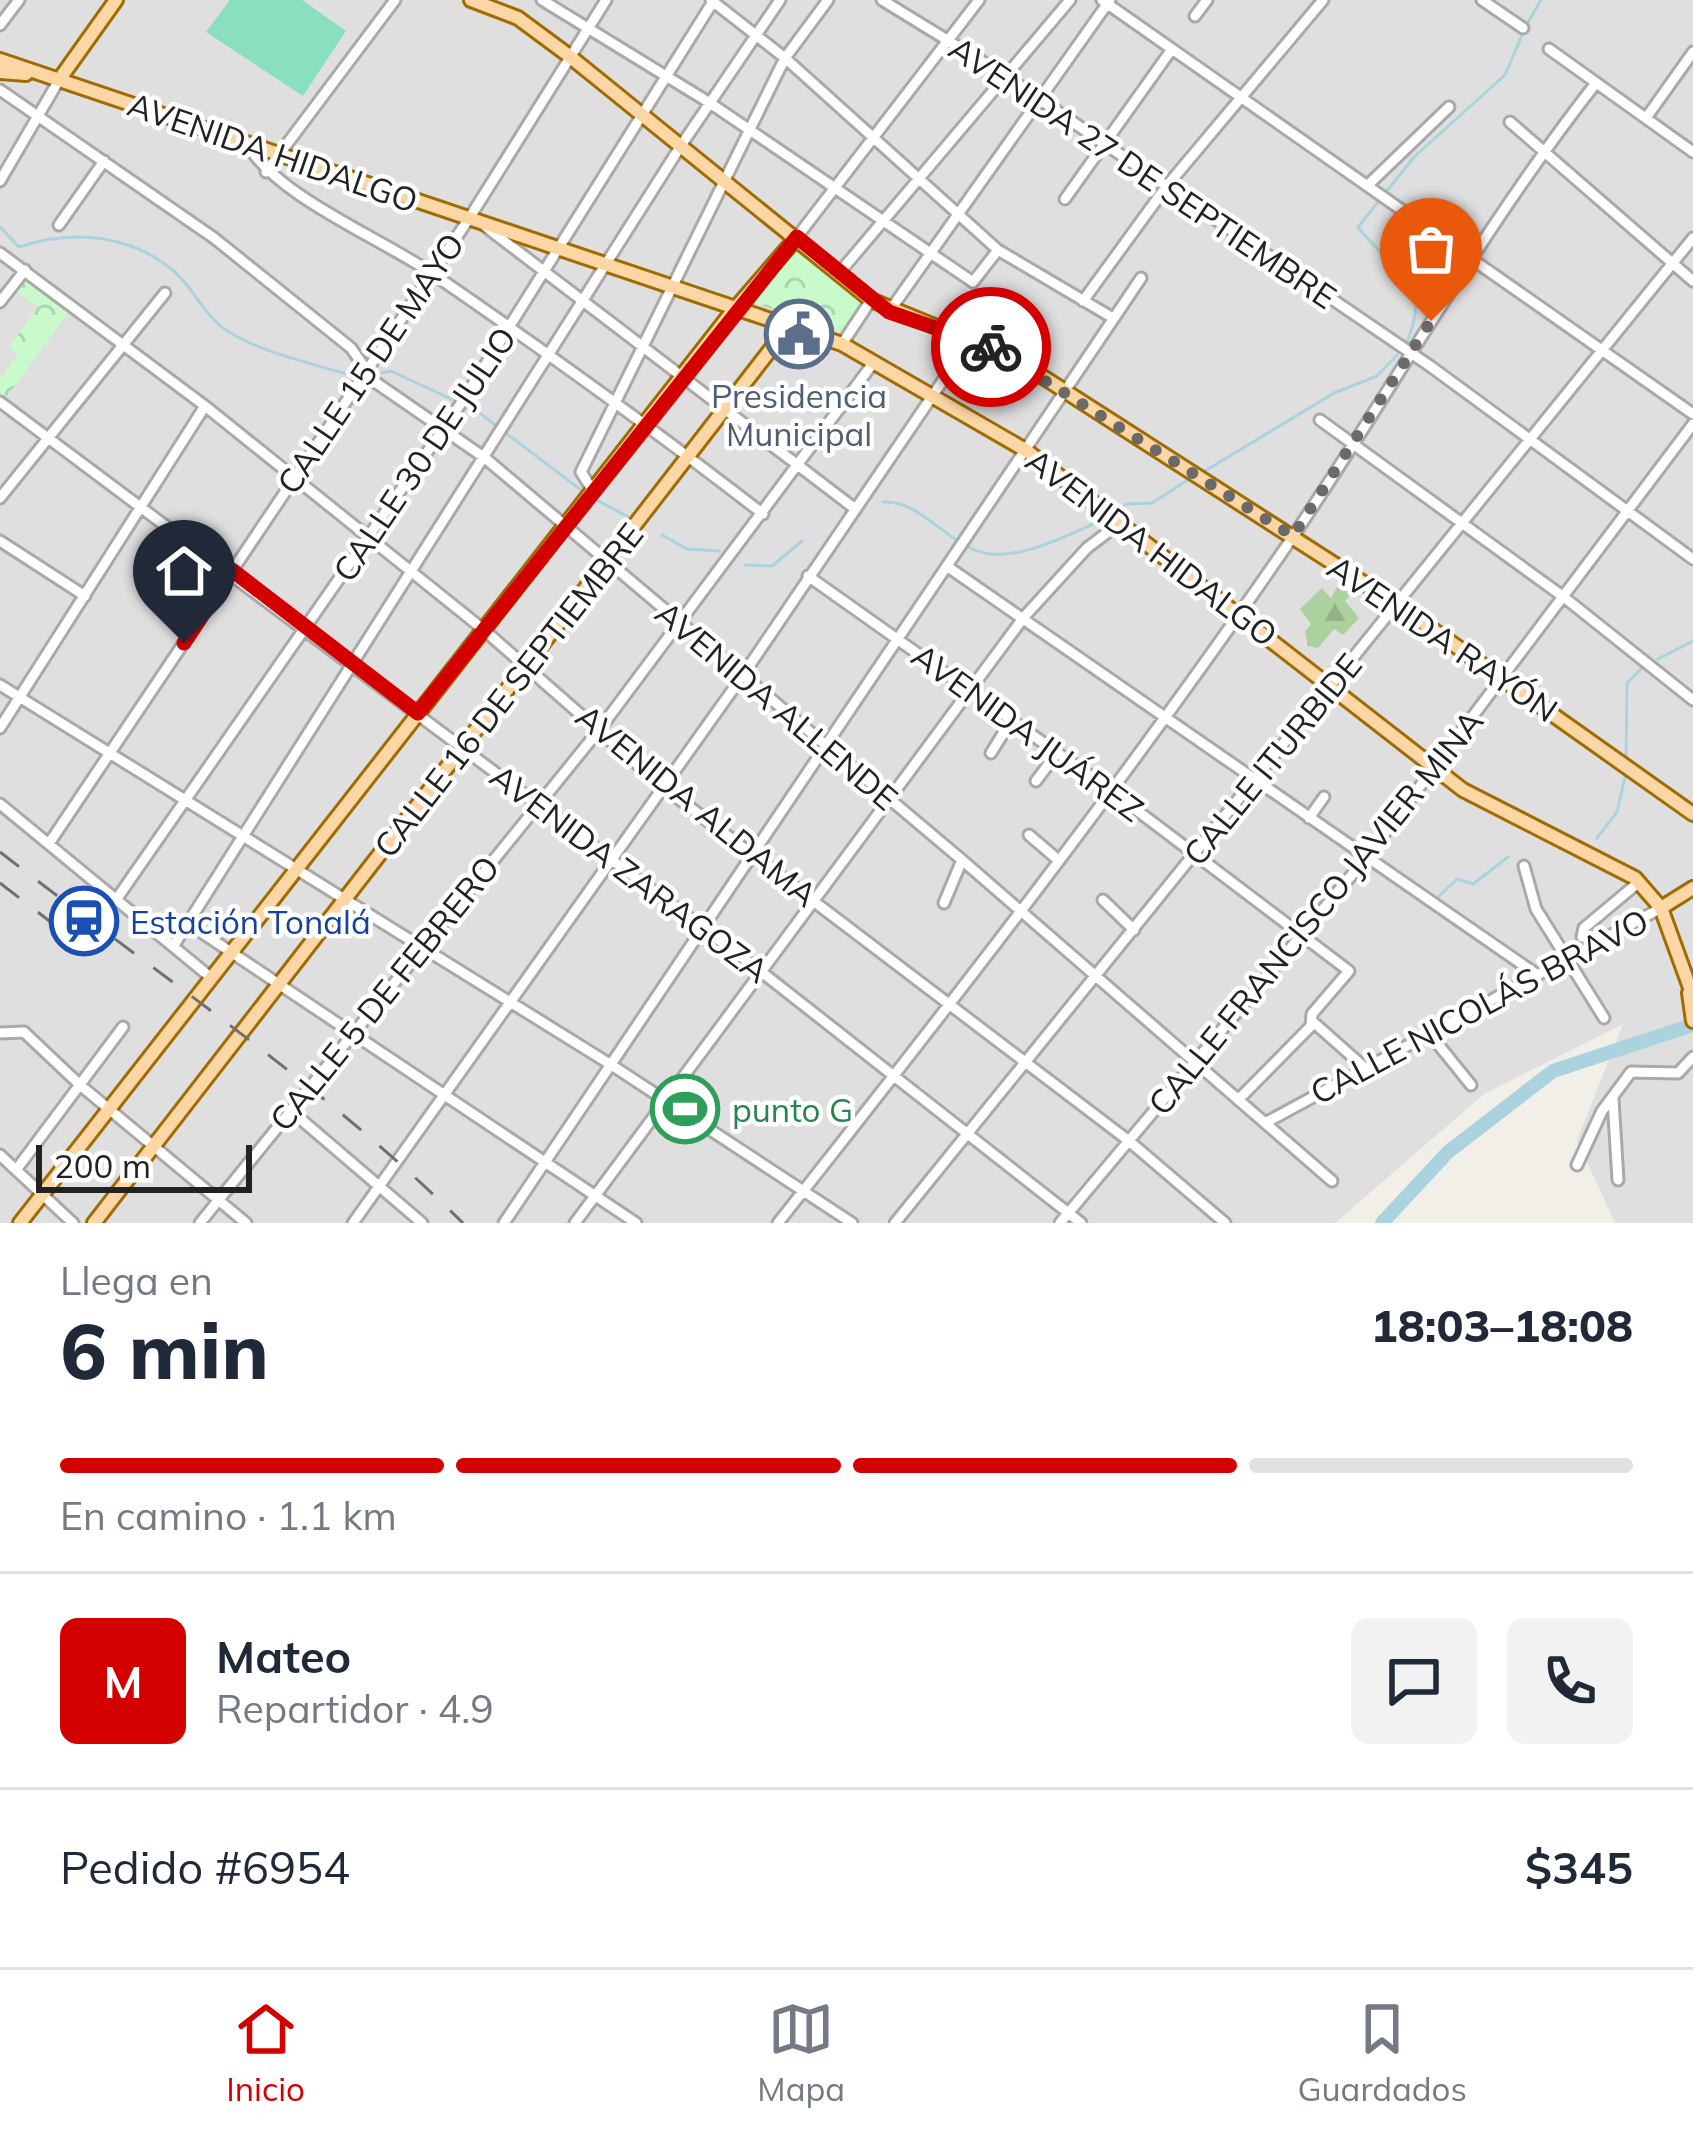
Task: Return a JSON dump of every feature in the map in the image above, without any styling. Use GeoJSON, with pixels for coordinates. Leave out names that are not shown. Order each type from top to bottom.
{"type":"FeatureCollection","features":[{"type":"Feature","properties":{"kind":"main road"},"geometry":{"type":"LineString","coordinates":[[59,80],[116,0]]}},
{"type":"Feature","properties":{"kind":"main road","name":"AVENIDA RAYÓN"},"geometry":{"type":"LineString","coordinates":[[471,0],[518,18],[568,55],[889,312],[1015,358],[1398,605],[1693,814]]}},
{"type":"Feature","properties":{"kind":"main road","name":"AVENIDA HIDALGO"},"geometry":{"type":"LineString","coordinates":[[0,60],[842,344],[874,362],[1027,451],[1480,800],[1639,882],[1661,908],[1691,994],[1693,1021]]}},
{"type":"Feature","properties":{"kind":"main road","name":"AVENIDA HIDALGO"},"geometry":{"type":"LineString","coordinates":[[0,72],[39,75]]}},
{"type":"Feature","properties":{"kind":"main road"},"geometry":{"type":"LineString","coordinates":[[20,1223],[209,976],[734,310],[797,237]]}},
{"type":"Feature","properties":{"kind":"main road","name":"CALLE 16 DE SEPTIEMBRE"},"geometry":{"type":"LineString","coordinates":[[94,1223],[788,327]]}},
{"type":"Feature","properties":{"kind":"main road","name":"CALLE NICOLÁS BRAVO"},"geometry":{"type":"LineString","coordinates":[[1661,908],[1693,888]]}},
{"type":"Feature","properties":{"kind":"street"},"geometry":{"type":"LineString","coordinates":[[0,25],[19,0]]}},
{"type":"Feature","properties":{"kind":"street"},"geometry":{"type":"LineString","coordinates":[[266,172],[395,0]]}},
{"type":"Feature","properties":{"kind":"street"},"geometry":{"type":"LineString","coordinates":[[542,0],[750,130],[973,282],[998,250]]}},
{"type":"Feature","properties":{"kind":"street","name":"CALLE 15 DE MAYO"},"geometry":{"type":"LineString","coordinates":[[50,842],[366,366],[474,219],[568,55],[606,0]]}},
{"type":"Feature","properties":{"kind":"street"},"geometry":{"type":"LineString","coordinates":[[712,0],[785,58],[998,250],[1113,318]]}},
{"type":"Feature","properties":{"kind":"street","name":"CALLE 30 DE JULIO"},"geometry":{"type":"LineString","coordinates":[[118,897],[464,399],[712,0]]}},
{"type":"Feature","properties":{"kind":"street"},"geometry":{"type":"LineString","coordinates":[[174,945],[680,147],[780,0]]}},
{"type":"Feature","properties":{"kind":"street"},"geometry":{"type":"LineString","coordinates":[[592,493],[580,474],[675,291],[785,58],[828,0]]}},
{"type":"Feature","properties":{"kind":"street","name":"AVENIDA 27 DE SEPTIEMBRE"},"geometry":{"type":"LineString","coordinates":[[882,0],[1004,74],[1410,353],[1693,559]]}},
{"type":"Feature","properties":{"kind":"street"},"geometry":{"type":"LineString","coordinates":[[797,237],[979,0]]}},
{"type":"Feature","properties":{"kind":"street"},"geometry":{"type":"LineString","coordinates":[[840,272],[1070,0]]}},
{"type":"Feature","properties":{"kind":"street"},"geometry":{"type":"LineString","coordinates":[[1195,16],[1207,0]]}},
{"type":"Feature","properties":{"kind":"street"},"geometry":{"type":"LineString","coordinates":[[1083,301],[1166,187],[1323,0]]}},
{"type":"Feature","properties":{"kind":"street"},"geometry":{"type":"LineString","coordinates":[[1482,0],[1523,28]]}},
{"type":"Feature","properties":{"kind":"street"},"geometry":{"type":"LineString","coordinates":[[889,312],[1106,1],[1693,414]]}},
{"type":"Feature","properties":{"kind":"street"},"geometry":{"type":"LineString","coordinates":[[1065,200],[1172,49]]}},
{"type":"Feature","properties":{"kind":"street"},"geometry":{"type":"LineString","coordinates":[[1549,49],[1693,152]]}},
{"type":"Feature","properties":{"kind":"street"},"geometry":{"type":"LineString","coordinates":[[1646,118],[1693,52]]}},
{"type":"Feature","properties":{"kind":"street"},"geometry":{"type":"LineString","coordinates":[[0,181],[59,80]]}},
{"type":"Feature","properties":{"kind":"street"},"geometry":{"type":"LineString","coordinates":[[778,1223],[951,1004],[1166,717],[1293,536],[1472,256],[1596,83]]}},
{"type":"Feature","properties":{"kind":"street"},"geometry":{"type":"LineString","coordinates":[[0,89],[39,118]]}},
{"type":"Feature","properties":{"kind":"street"},"geometry":{"type":"LineString","coordinates":[[1372,186],[1449,107]]}},
{"type":"Feature","properties":{"kind":"street","name":"AVENIDA ALLENDE"},"geometry":{"type":"LineString","coordinates":[[39,118],[214,238],[351,348],[375,382],[447,422],[1332,1181]]}},
{"type":"Feature","properties":{"kind":"street"},"geometry":{"type":"LineString","coordinates":[[1510,122],[1693,281]]}},
{"type":"Feature","properties":{"kind":"street"},"geometry":{"type":"LineString","coordinates":[[246,143],[266,172],[433,273],[646,423],[763,514]]}},
{"type":"Feature","properties":{"kind":"street"},"geometry":{"type":"LineString","coordinates":[[59,225],[104,161]]}},
{"type":"Feature","properties":{"kind":"street"},"geometry":{"type":"LineString","coordinates":[[474,219],[854,508]]}},
{"type":"Feature","properties":{"kind":"street","name":"CALLE ITURBIDE"},"geometry":{"type":"LineString","coordinates":[[895,1223],[1693,238]]}},
{"type":"Feature","properties":{"kind":"street","name":"AVENIDA ALDAMA"},"geometry":{"type":"LineString","coordinates":[[0,253],[205,406],[484,630],[662,786],[1129,1141],[1225,1223]]}},
{"type":"Feature","properties":{"kind":"street"},"geometry":{"type":"LineString","coordinates":[[0,302],[25,270]]}},
{"type":"Feature","properties":{"kind":"street"},"geometry":{"type":"LineString","coordinates":[[504,1223],[1141,278]]}},
{"type":"Feature","properties":{"kind":"street"},"geometry":{"type":"LineString","coordinates":[[0,499],[165,293]]}},
{"type":"Feature","properties":{"kind":"street"},"geometry":{"type":"LineString","coordinates":[[842,344],[871,300]]}},
{"type":"Feature","properties":{"kind":"street"},"geometry":{"type":"LineString","coordinates":[[353,1223],[741,678],[971,339]]}},
{"type":"Feature","properties":{"kind":"street","name":"CALLE 5 DE FEBRERO"},"geometry":{"type":"LineString","coordinates":[[200,1223],[599,730],[874,362]]}},
{"type":"Feature","properties":{"kind":"street","name":"AVENIDA ZARAGOZA"},"geometry":{"type":"LineString","coordinates":[[0,402],[232,570],[609,861],[759,970],[1081,1223]]}},
{"type":"Feature","properties":{"kind":"street"},"geometry":{"type":"LineString","coordinates":[[0,728],[205,406]]}},
{"type":"Feature","properties":{"kind":"street"},"geometry":{"type":"LineString","coordinates":[[1320,421],[1565,598],[1693,700]]}},
{"type":"Feature","properties":{"kind":"street","name":"CALLE FRANCISCO JAVIER MINA"},"geometry":{"type":"LineString","coordinates":[[1060,1223],[1366,858],[1693,424]]}},
{"type":"Feature","properties":{"kind":"street"},"geometry":{"type":"LineString","coordinates":[[575,1223],[1024,617],[1087,548],[1119,522]]}},
{"type":"Feature","properties":{"kind":"street"},"geometry":{"type":"LineString","coordinates":[[0,541],[85,596]]}},
{"type":"Feature","properties":{"kind":"street"},"geometry":{"type":"LineString","coordinates":[[948,567],[1536,974]]}},
{"type":"Feature","properties":{"kind":"street","name":"AVENIDA JUÁREZ"},"geometry":{"type":"LineString","coordinates":[[808,576],[1110,790],[1349,971],[1312,1014],[1312,1021]]}},
{"type":"Feature","properties":{"kind":"street"},"geometry":{"type":"LineString","coordinates":[[0,686],[614,1066],[851,1223]]}},
{"type":"Feature","properties":{"kind":"street"},"geometry":{"type":"LineString","coordinates":[[991,753],[1012,719]]}},
{"type":"Feature","properties":{"kind":"street"},"geometry":{"type":"LineString","coordinates":[[1036,781],[1058,753]]}},
{"type":"Feature","properties":{"kind":"street"},"geometry":{"type":"LineString","coordinates":[[1309,818],[1324,797]]}},
{"type":"Feature","properties":{"kind":"street"},"geometry":{"type":"LineString","coordinates":[[0,804],[209,976]]}},
{"type":"Feature","properties":{"kind":"street"},"geometry":{"type":"LineString","coordinates":[[1029,835],[1057,860]]}},
{"type":"Feature","properties":{"kind":"street"},"geometry":{"type":"LineString","coordinates":[[944,902],[962,860]]}},
{"type":"Feature","properties":{"kind":"street"},"geometry":{"type":"LineString","coordinates":[[1523,866],[1526,886],[1604,1018]]}},
{"type":"Feature","properties":{"kind":"street"},"geometry":{"type":"LineString","coordinates":[[1582,937],[1584,928],[1639,882]]}},
{"type":"Feature","properties":{"kind":"street"},"geometry":{"type":"LineString","coordinates":[[1103,900],[1134,930]]}},
{"type":"Feature","properties":{"kind":"street","name":"CALLE NICOLÁS BRAVO"},"geometry":{"type":"LineString","coordinates":[[1265,1123],[1661,908]]}},
{"type":"Feature","properties":{"kind":"street"},"geometry":{"type":"LineString","coordinates":[[189,924],[636,1223]]}},
{"type":"Feature","properties":{"kind":"street"},"geometry":{"type":"LineString","coordinates":[[1238,1100],[1312,1021],[1365,1068]]}},
{"type":"Feature","properties":{"kind":"street"},"geometry":{"type":"LineString","coordinates":[[16,1170],[123,1027]]}},
{"type":"Feature","properties":{"kind":"street"},"geometry":{"type":"LineString","coordinates":[[0,1034],[17,1030],[247,1223]]}},
{"type":"Feature","properties":{"kind":"street"},"geometry":{"type":"LineString","coordinates":[[1429,1033],[1472,1085]]}},
{"type":"Feature","properties":{"kind":"street"},"geometry":{"type":"LineString","coordinates":[[1577,1166],[1613,1094],[1631,1072],[1678,1073],[1693,1057]]}},
{"type":"Feature","properties":{"kind":"street"},"geometry":{"type":"LineString","coordinates":[[1613,1094],[1618,1180]]}},
{"type":"Feature","properties":{"kind":"street"},"geometry":{"type":"LineString","coordinates":[[290,1110],[422,1223]]}},
{"type":"Feature","properties":{"kind":"street"},"geometry":{"type":"LineString","coordinates":[[0,1155],[73,1223]]}},
{"type":"Feature","properties":{"kind":"shaded area"},"geometry":{"type":"Polygon","coordinates":[[[0,0],[1693,0],[1693,1223],[1615,1223],[1577,1140],[1623,1024],[1484,1094],[1335,1223],[0,1223],[0,0]]]}},
{"type":"Feature","properties":{"kind":"green space"},"geometry":{"type":"Polygon","coordinates":[[[230,0],[302,0],[346,31],[303,96],[206,32],[230,0]]]}},
{"type":"Feature","properties":{"kind":"green space"},"geometry":{"type":"Polygon","coordinates":[[[800,244],[865,298],[842,332],[748,301],[800,244]]]}},
{"type":"Feature","properties":{"kind":"green space"},"geometry":{"type":"Polygon","coordinates":[[[27,278],[70,310],[7,397],[0,392],[0,379],[18,354],[9,347],[38,307],[17,292],[27,278]]]}},
{"type":"Feature","properties":{"kind":"green space"},"geometry":{"type":"Polygon","coordinates":[[[1340,582],[1352,593],[1345,601],[1359,618],[1343,635],[1334,629],[1318,648],[1308,646],[1305,631],[1311,624],[1300,609],[1322,588],[1331,598],[1340,582]]]}},
{"type":"Feature","properties":{"kind":"waterway"},"geometry":{"type":"LineString","coordinates":[[1527,24],[1541,0]]}},
{"type":"Feature","properties":{"kind":"waterway"},"geometry":{"type":"LineString","coordinates":[[1405,346],[1416,306],[1413,292],[1407,279],[1358,227],[1414,157],[1505,75],[1523,33]]}},
{"type":"Feature","properties":{"kind":"waterway"},"geometry":{"type":"LineString","coordinates":[[0,227],[19,247],[80,237],[140,250],[175,272],[216,322],[237,336],[353,376]]}},
{"type":"Feature","properties":{"kind":"waterway"},"geometry":{"type":"LineString","coordinates":[[1200,474],[1334,393],[1377,376],[1397,355]]}},
{"type":"Feature","properties":{"kind":"waterway"},"geometry":{"type":"LineString","coordinates":[[381,373],[391,371],[477,411],[585,493]]}},
{"type":"Feature","properties":{"kind":"waterway"},"geometry":{"type":"LineString","coordinates":[[1116,514],[1126,504],[1152,503],[1191,478]]}},
{"type":"Feature","properties":{"kind":"waterway"},"geometry":{"type":"LineString","coordinates":[[593,498],[632,519]]}},
{"type":"Feature","properties":{"kind":"waterway"},"geometry":{"type":"LineString","coordinates":[[883,502],[911,508],[962,544],[991,554],[1035,548],[1108,518]]}},
{"type":"Feature","properties":{"kind":"waterway"},"geometry":{"type":"LineString","coordinates":[[662,535],[687,549],[719,551]]}},
{"type":"Feature","properties":{"kind":"waterway"},"geometry":{"type":"LineString","coordinates":[[745,565],[772,566],[802,541]]}},
{"type":"Feature","properties":{"kind":"waterway"},"geometry":{"type":"LineString","coordinates":[[1658,659],[1693,641]]}},
{"type":"Feature","properties":{"kind":"waterway"},"geometry":{"type":"LineString","coordinates":[[1626,760],[1627,683],[1644,666]]}},
{"type":"Feature","properties":{"kind":"waterway"},"geometry":{"type":"LineString","coordinates":[[1597,838],[1617,812],[1625,777]]}},
{"type":"Feature","properties":{"kind":"waterway"},"geometry":{"type":"LineString","coordinates":[[1437,898],[1457,879],[1473,884],[1508,857]]}},
{"type":"Feature","properties":{"kind":"waterway"},"geometry":{"type":"LineString","coordinates":[[1382,1223],[1448,1152],[1553,1071],[1693,1025]]}},
{"type":"Feature","properties":{"kind":"railway"},"geometry":{"type":"LineString","coordinates":[[0,852],[295,1076],[463,1223]]}},
{"type":"Feature","properties":{"kind":"railway"},"geometry":{"type":"LineString","coordinates":[[0,883],[83,947]]}},
{"type":"Feature","properties":{"kind":"way so far"},"geometry":{"type":"LineString","coordinates":[[991,347],[1293,536],[1431,321]]}},
{"type":"Feature","properties":{"kind":"place","name":"Presidencia Municipal"},"geometry":{"type":"Point","coordinates":[799,334]}},
{"type":"Feature","properties":{"kind":"place","name":"Estación Tonalá"},"geometry":{"type":"Point","coordinates":[84,921]}},
{"type":"Feature","properties":{"kind":"place","name":"punto G"},"geometry":{"type":"Point","coordinates":[685,1109]}},
{"type":"Feature","properties":{"kind":"route"},"geometry":{"type":"LineString","coordinates":[[184,643],[232,570],[418,713],[728,317],[797,237],[889,312],[991,347]]}}]}
